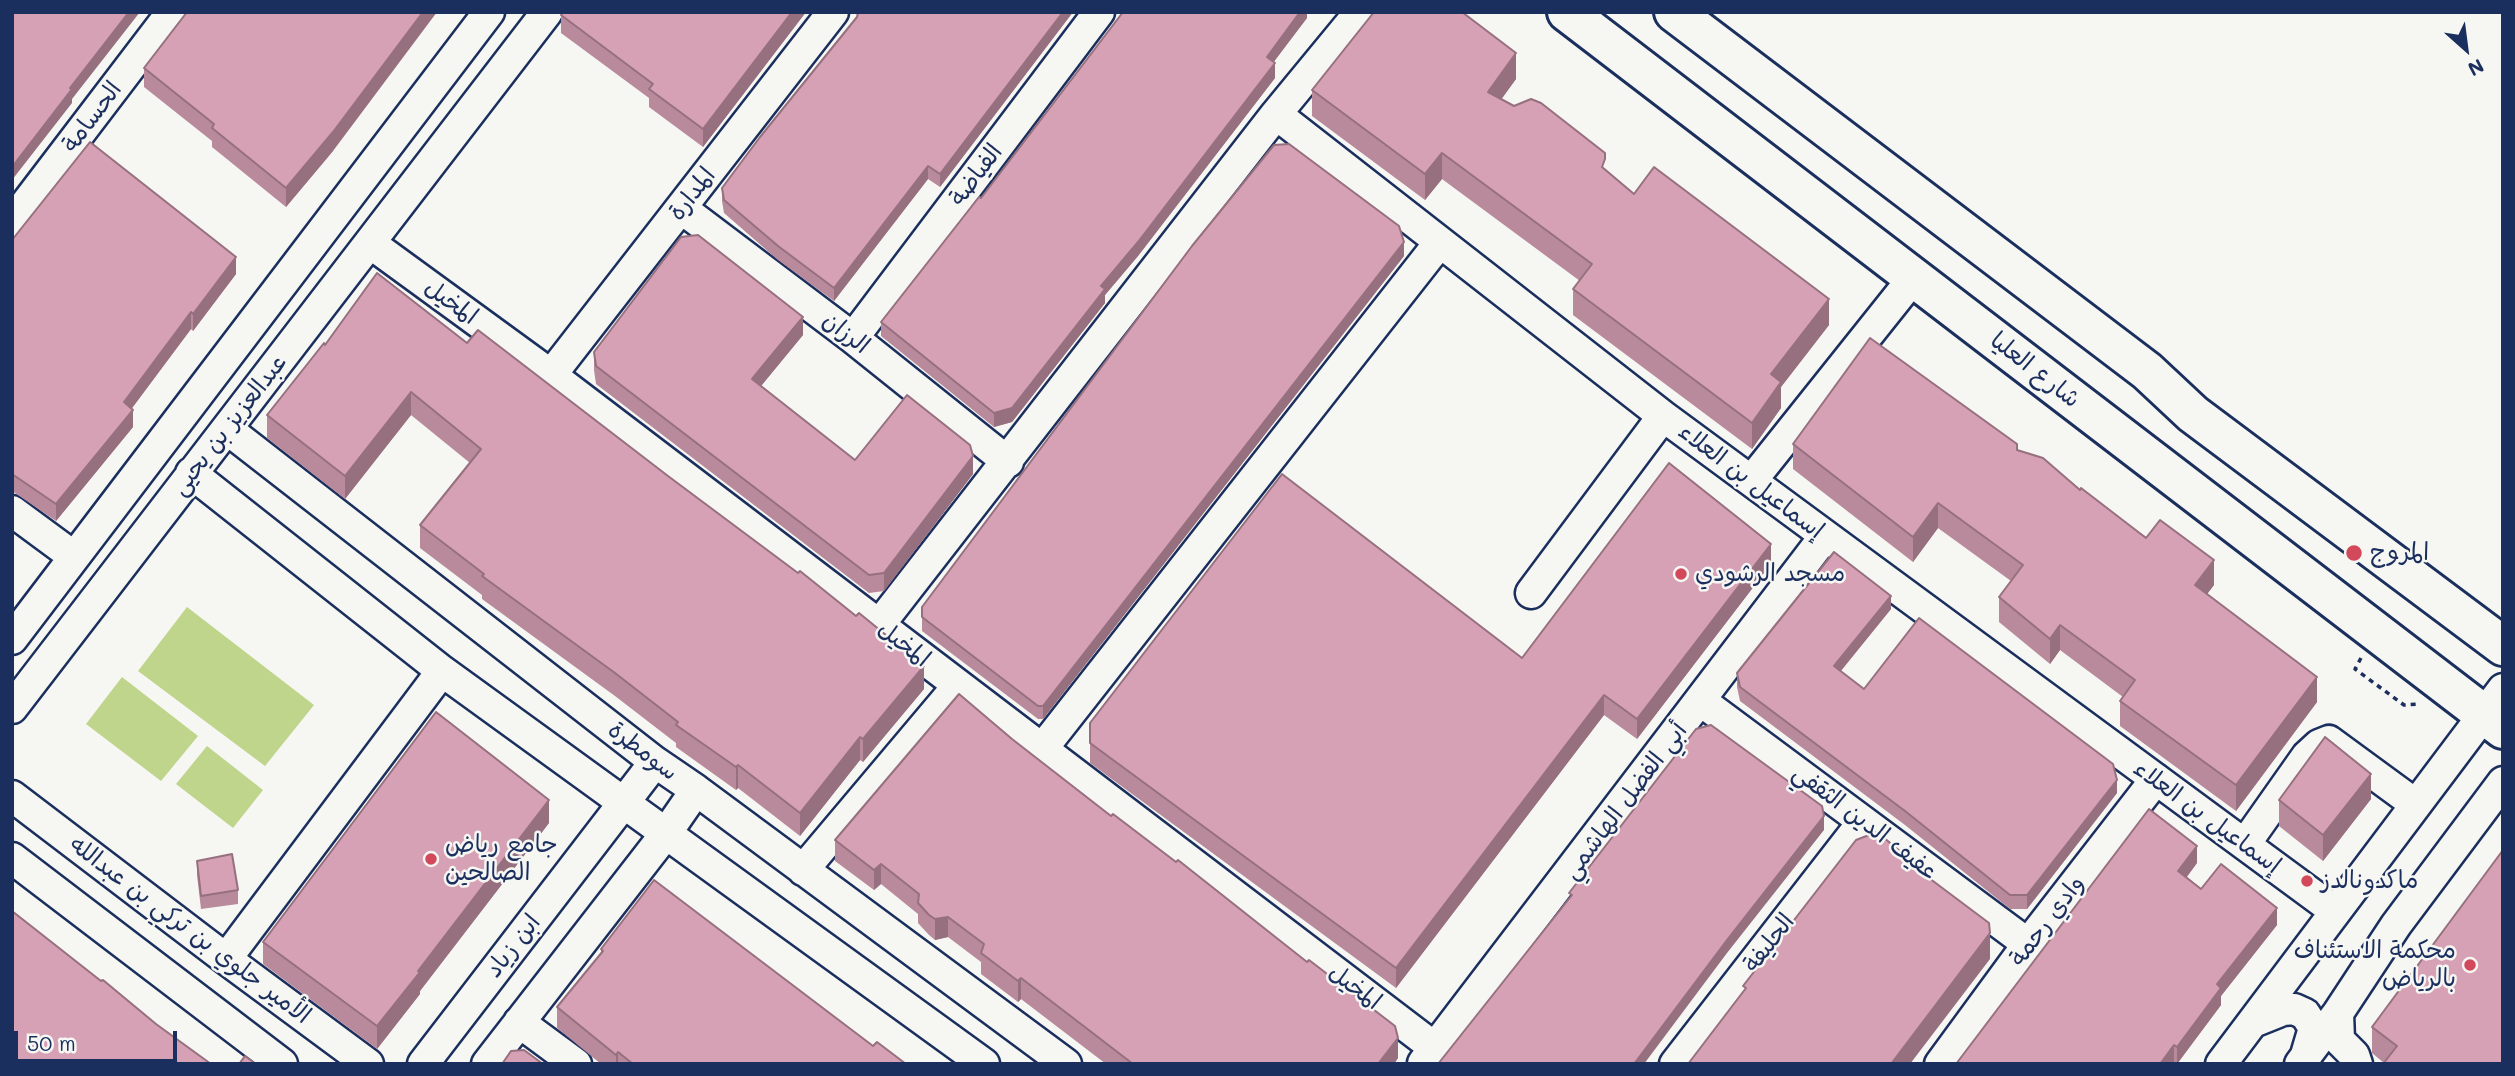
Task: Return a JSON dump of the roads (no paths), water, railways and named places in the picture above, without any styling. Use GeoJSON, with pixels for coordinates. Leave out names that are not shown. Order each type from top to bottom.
{"type":"FeatureCollection","features":[{"type":"Feature","properties":{"kind":"main road","name":"شارع العليا"},"geometry":{"type":"LineString","coordinates":[[1567,12],[2491,724]]}},
{"type":"Feature","properties":{"kind":"main road"},"geometry":{"type":"LineString","coordinates":[[1674,12],[2147,371],[2193,414],[2503,646]]}},
{"type":"Feature","properties":{"kind":"street","name":"الحسامة"},"geometry":{"type":"LineString","coordinates":[[12,222],[172,12]]}},
{"type":"Feature","properties":{"kind":"street","name":"عبدالعزيز بن يحيى"},"geometry":{"type":"LineString","coordinates":[[12,639],[489,12]]}},
{"type":"Feature","properties":{"kind":"street","name":"عبدالعزيز بن يحيى"},"geometry":{"type":"LineString","coordinates":[[12,708],[547,12]]}},
{"type":"Feature","properties":{"kind":"street","name":"المدارة"},"geometry":{"type":"LineString","coordinates":[[551,375],[833,12]]}},
{"type":"Feature","properties":{"kind":"street","name":"الفياضة"},"geometry":{"type":"LineString","coordinates":[[853,338],[1099,12]]}},
{"type":"Feature","properties":{"kind":"street"},"geometry":{"type":"LineString","coordinates":[[879,625],[1276,114],[1360,12]]}},
{"type":"Feature","properties":{"kind":"street"},"geometry":{"type":"LineString","coordinates":[[411,114],[446,142]]}},
{"type":"Feature","properties":{"kind":"street","name":"إسماعيل بن العلاء"},"geometry":{"type":"LineString","coordinates":[[1276,114],[1663,416],[2335,911]]}},
{"type":"Feature","properties":{"kind":"street","name":"الرزان"},"geometry":{"type":"LineString","coordinates":[[681,208],[853,338],[1007,462]]}},
{"type":"Feature","properties":{"kind":"street"},"geometry":{"type":"LineString","coordinates":[[1042,749],[1440,242]]}},
{"type":"Feature","properties":{"kind":"street","name":"المخيل"},"geometry":{"type":"LineString","coordinates":[[370,243],[551,375],[1042,749],[1429,1056]]}},
{"type":"Feature","properties":{"kind":"street"},"geometry":{"type":"LineString","coordinates":[[1752,480],[1914,277]]}},
{"type":"Feature","properties":{"kind":"street"},"geometry":{"type":"LineString","coordinates":[[1531,593],[1663,416]]}},
{"type":"Feature","properties":{"kind":"street","name":"سومطرة"},"geometry":{"type":"LineString","coordinates":[[227,429],[656,762],[1066,1064]]}},
{"type":"Feature","properties":{"kind":"street","name":"سومطرة"},"geometry":{"type":"LineString","coordinates":[[191,473],[442,671],[984,1064]]}},
{"type":"Feature","properties":{"kind":"street"},"geometry":{"type":"LineString","coordinates":[[12,511],[73,556]]}},
{"type":"Feature","properties":{"kind":"street","name":"أبي الفضل الهاشمي"},"geometry":{"type":"LineString","coordinates":[[1429,1056],[1825,536]]}},
{"type":"Feature","properties":{"kind":"street"},"geometry":{"type":"LineString","coordinates":[[226,959],[442,671]]}},
{"type":"Feature","properties":{"kind":"street"},"geometry":{"type":"LineString","coordinates":[[803,870],[958,687]]}},
{"type":"Feature","properties":{"kind":"street","name":"عفيف الدين الثقفي"},"geometry":{"type":"LineString","coordinates":[[1701,701],[2028,944]]}},
{"type":"Feature","properties":{"kind":"street"},"geometry":{"type":"LineString","coordinates":[[2221,1064],[2415,804],[2491,724]]}},
{"type":"Feature","properties":{"kind":"street"},"geometry":{"type":"LineString","coordinates":[[2245,844],[2307,756],[2319,745],[2329,741],[2415,804]]}},
{"type":"Feature","properties":{"kind":"street","name":"ابن زياد"},"geometry":{"type":"LineString","coordinates":[[422,1064],[656,762]]}},
{"type":"Feature","properties":{"kind":"street","name":"وادي رحمة"},"geometry":{"type":"LineString","coordinates":[[1940,1064],[2028,944],[2156,779]]}},
{"type":"Feature","properties":{"kind":"street"},"geometry":{"type":"LineString","coordinates":[[2303,1060],[2338,1013],[2396,925],[2503,782]]}},
{"type":"Feature","properties":{"kind":"street"},"geometry":{"type":"LineString","coordinates":[[487,1064],[667,832],[696,790]]}},
{"type":"Feature","properties":{"kind":"street","name":"الأمير جلوي بن تركي بن عبدالله"},"geometry":{"type":"LineString","coordinates":[[12,796],[368,1064]]}},
{"type":"Feature","properties":{"kind":"street","name":"الحليفة"},"geometry":{"type":"LineString","coordinates":[[1675,1064],[1863,822]]}},
{"type":"Feature","properties":{"kind":"street","name":"الأمير جلوي بن تركي بن عبدالله"},"geometry":{"type":"LineString","coordinates":[[12,858],[282,1064]]}},
{"type":"Feature","properties":{"kind":"street"},"geometry":{"type":"LineString","coordinates":[[2253,1022],[2283,1010],[2294,1009],[2305,1014],[2314,1028],[2303,1060]]}},
{"type":"Feature","properties":{"kind":"street"},"geometry":{"type":"LineString","coordinates":[[2338,1013],[2339,1040],[2354,1055],[2357,1064]]}},
{"type":"Feature","properties":{"kind":"street"},"geometry":{"type":"LineString","coordinates":[[519,1022],[576,1064]]}},
{"type":"Feature","properties":{"kind":"place","name":"المروج"},"geometry":{"type":"Point","coordinates":[2354,553]}},
{"type":"Feature","properties":{"kind":"place","name":"مسجد الرشودي"},"geometry":{"type":"Point","coordinates":[1681,574]}},
{"type":"Feature","properties":{"kind":"place","name":"جامع رياض الصالحين"},"geometry":{"type":"Point","coordinates":[431,859]}},
{"type":"Feature","properties":{"kind":"place","name":"ماكدونالدز"},"geometry":{"type":"Point","coordinates":[2307,881]}},
{"type":"Feature","properties":{"kind":"place","name":"محكمة الاستئناف بالرياض"},"geometry":{"type":"Point","coordinates":[2470,965]}}]}
